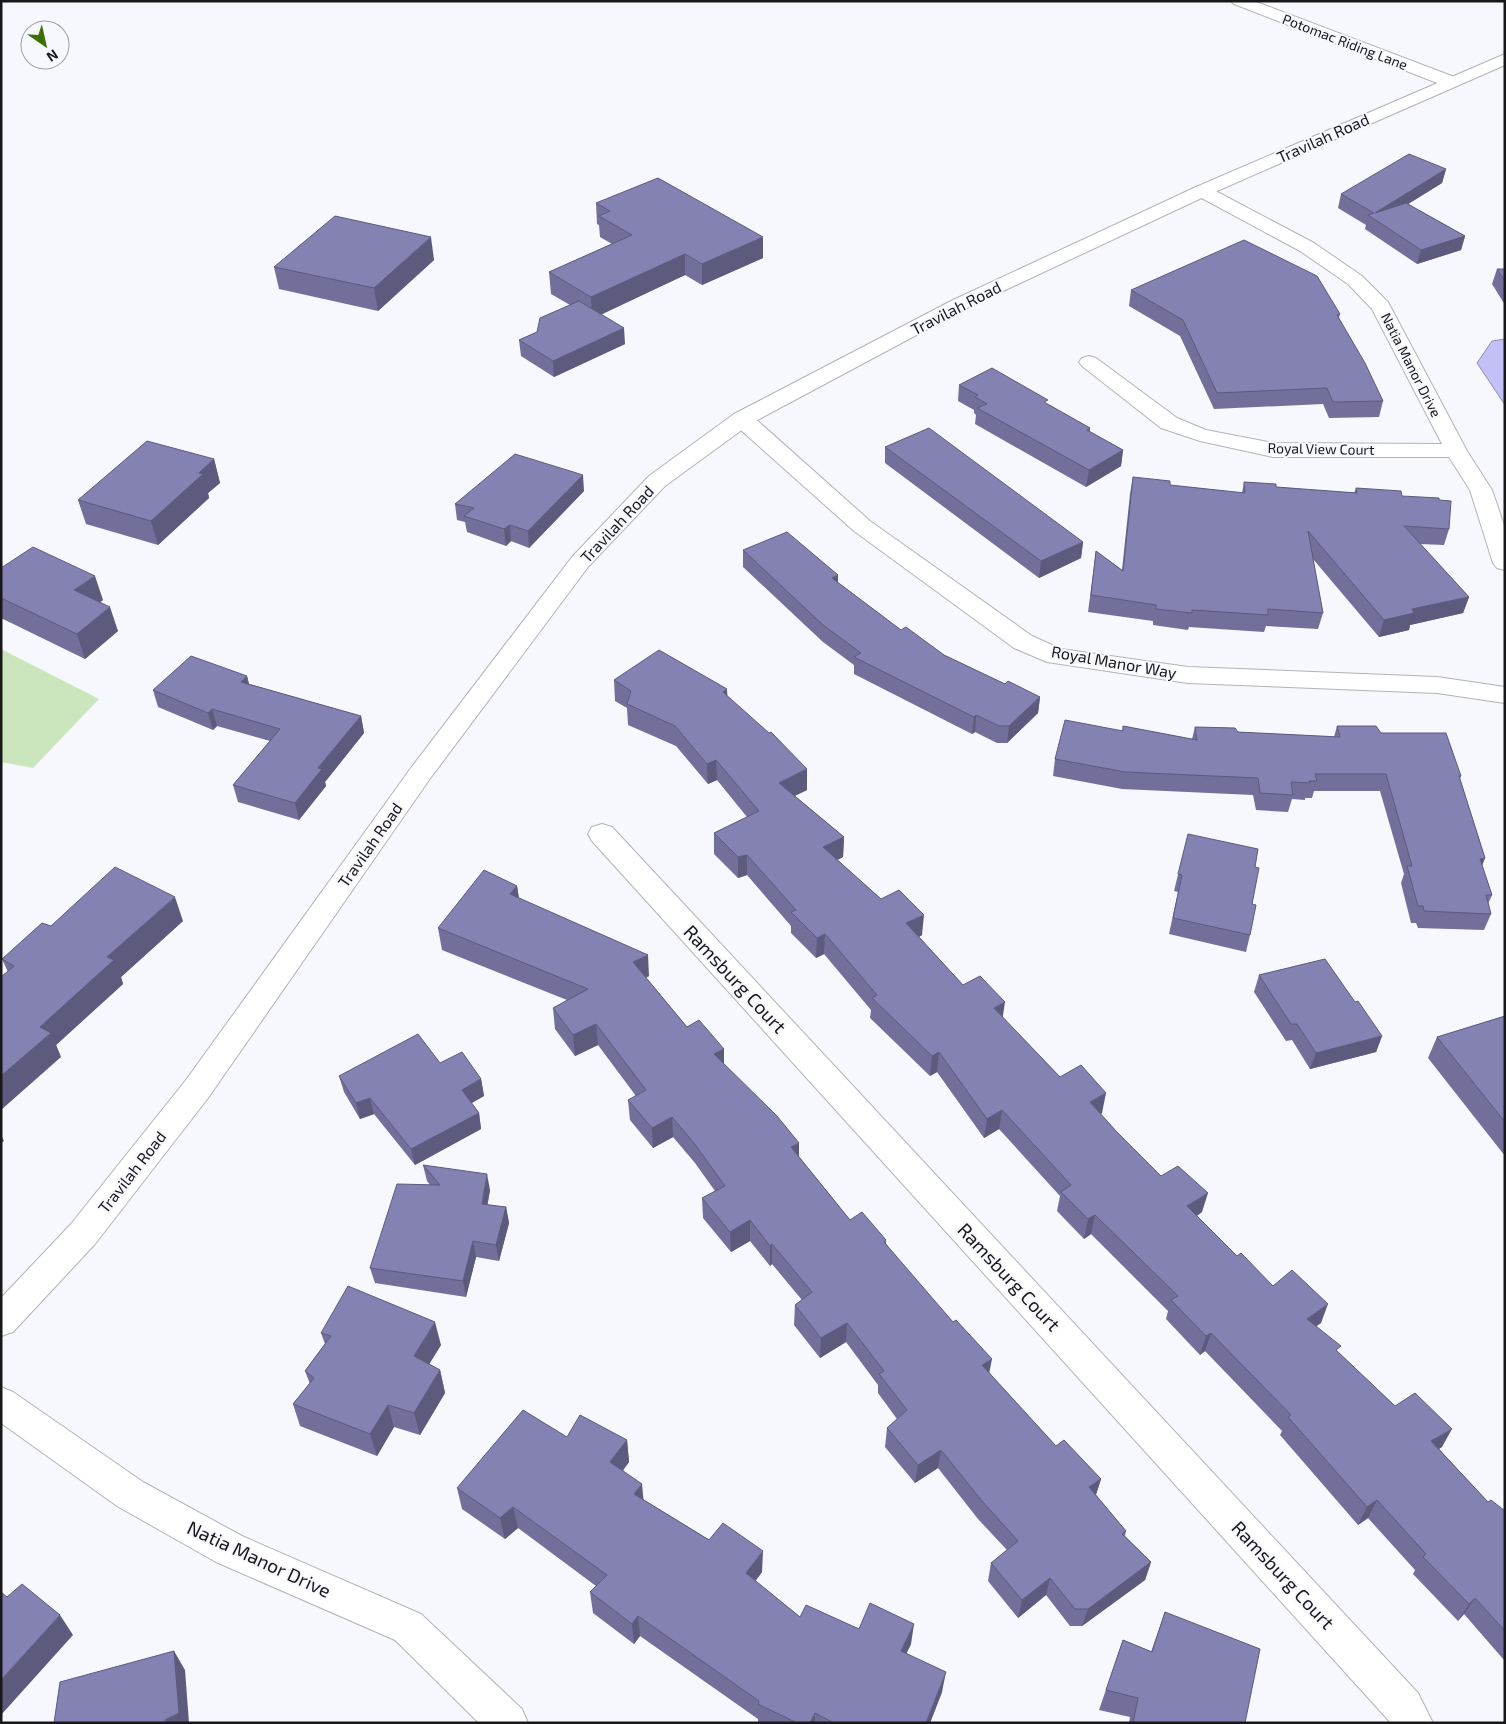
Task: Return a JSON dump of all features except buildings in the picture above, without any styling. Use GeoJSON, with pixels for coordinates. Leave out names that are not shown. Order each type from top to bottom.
{"type":"FeatureCollection","features":[{"type":"Feature","properties":{"kind":"street","name":"Potomac Riding Lane"},"geometry":{"type":"LineString","coordinates":[[1239,1],[1451,82]]}},
{"type":"Feature","properties":{"kind":"street","name":"Travilah Road"},"geometry":{"type":"LineString","coordinates":[[1,1321],[83,1234],[197,1089],[420,774],[580,562],[657,481],[742,419],[960,304],[1202,191],[1505,59]]}},
{"type":"Feature","properties":{"kind":"street","name":"Natia Manor Drive"},"geometry":{"type":"LineString","coordinates":[[1202,191],[1307,247],[1355,280],[1380,306],[1456,451],[1481,490],[1505,564]]}},
{"type":"Feature","properties":{"kind":"street","name":"Royal View Court"},"geometry":{"type":"LineString","coordinates":[[1089,362],[1169,423],[1200,435],[1273,450],[1456,451]]}},
{"type":"Feature","properties":{"kind":"street","name":"Royal Manor Way"},"geometry":{"type":"LineString","coordinates":[[742,419],[862,526],[1023,642],[1056,656],[1188,675],[1437,685],[1505,695]]}},
{"type":"Feature","properties":{"kind":"street","name":"Ramsburg Court"},"geometry":{"type":"LineString","coordinates":[[602,834],[1404,1707],[1414,1723]]}},
{"type":"Feature","properties":{"kind":"street","name":"Natia Manor Drive"},"geometry":{"type":"LineString","coordinates":[[1,1403],[130,1494],[230,1549],[408,1628],[508,1723]]}},
{"type":"Feature","properties":{"kind":"green space"},"geometry":{"type":"Polygon","coordinates":[[[1,649],[99,699],[33,768],[1,762],[1,649]]]}},
{"type":"Feature","properties":{"kind":"water"},"geometry":{"type":"Polygon","coordinates":[[[1505,339],[1505,405],[1477,363],[1492,341],[1505,339]]]}}]}
